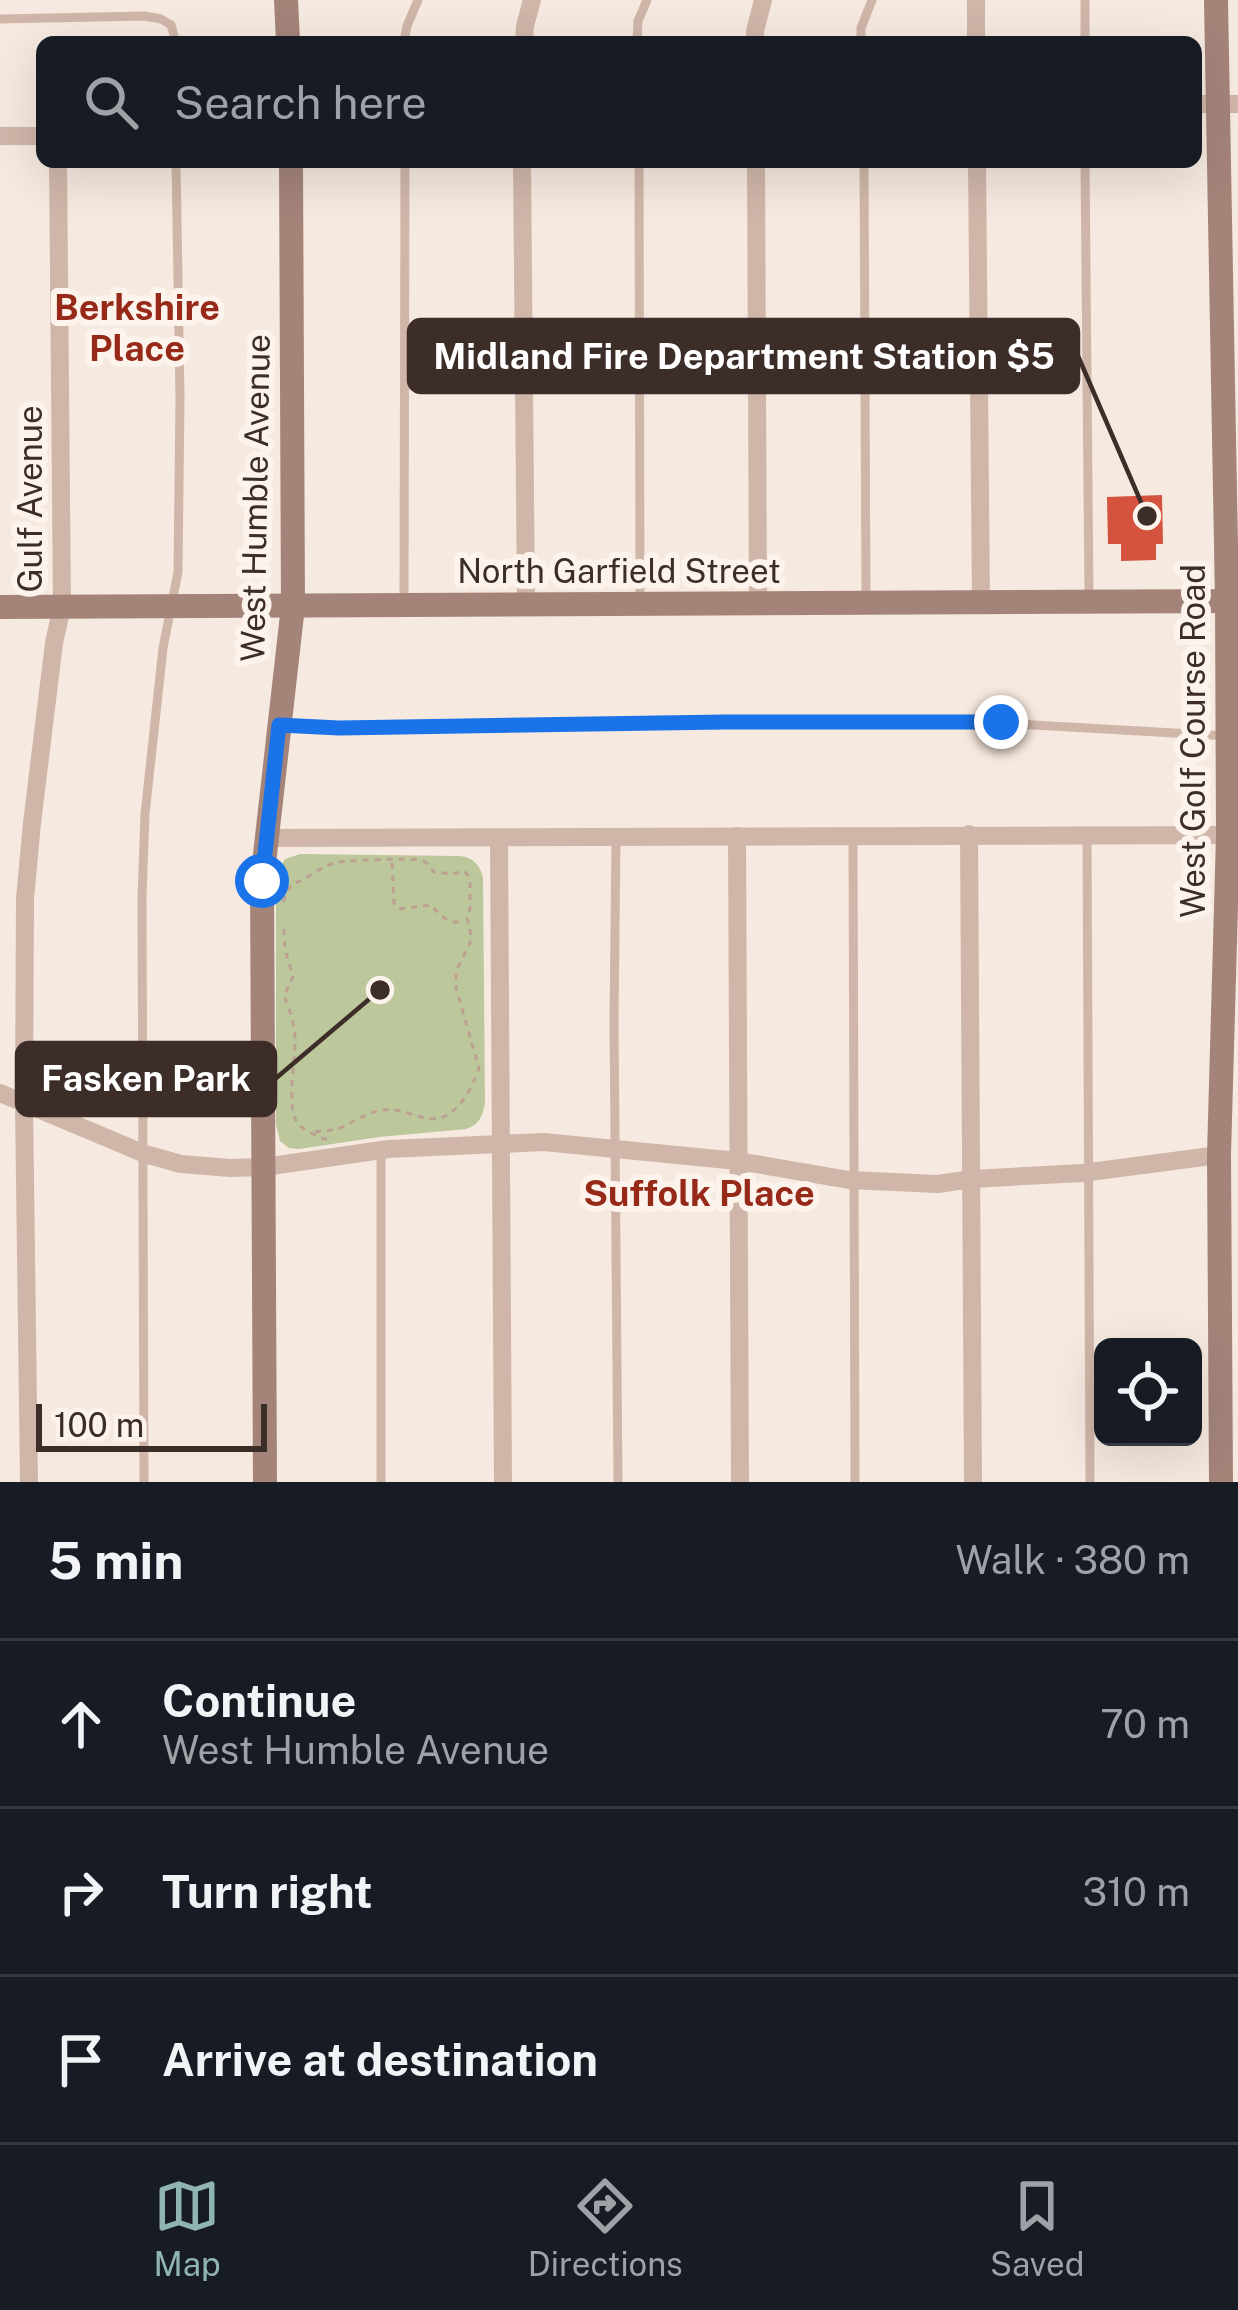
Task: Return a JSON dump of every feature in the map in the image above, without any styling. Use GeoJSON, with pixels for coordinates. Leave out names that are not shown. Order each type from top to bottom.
{"type":"FeatureCollection","features":[{"type":"Feature","properties":{"kind":"main road"},"geometry":{"type":"LineString","coordinates":[[286,0],[288,36]]}},
{"type":"Feature","properties":{"kind":"main road","name":"West Golf Course Road"},"geometry":{"type":"LineString","coordinates":[[1216,0],[1230,339],[1233,601],[1231,851],[1220,1155],[1229,1349],[1221,1482]]}},
{"type":"Feature","properties":{"kind":"main road","name":"West Humble Avenue"},"geometry":{"type":"LineString","coordinates":[[265,1482],[262,881],[293,606],[291,168]]}},
{"type":"Feature","properties":{"kind":"main road","name":"North Garfield Street"},"geometry":{"type":"LineString","coordinates":[[0,607],[1233,601]]}},
{"type":"Feature","properties":{"kind":"street"},"geometry":{"type":"LineString","coordinates":[[524,36],[532,0]]}},
{"type":"Feature","properties":{"kind":"street"},"geometry":{"type":"LineString","coordinates":[[755,36],[763,0]]}},
{"type":"Feature","properties":{"kind":"street"},"geometry":{"type":"LineString","coordinates":[[976,0],[976,36]]}},
{"type":"Feature","properties":{"kind":"street"},"geometry":{"type":"LineString","coordinates":[[0,136],[36,136]]}},
{"type":"Feature","properties":{"kind":"street","name":"Gulf Avenue"},"geometry":{"type":"LineString","coordinates":[[29,1482],[25,899],[51,665],[62,607],[58,168]]}},
{"type":"Feature","properties":{"kind":"street"},"geometry":{"type":"LineString","coordinates":[[522,168],[526,605]]}},
{"type":"Feature","properties":{"kind":"street"},"geometry":{"type":"LineString","coordinates":[[756,168],[758,603]]}},
{"type":"Feature","properties":{"kind":"street"},"geometry":{"type":"LineString","coordinates":[[977,168],[981,602]]}},
{"type":"Feature","properties":{"kind":"street"},"geometry":{"type":"LineString","coordinates":[[266,838],[969,834],[1087,836],[1231,851]]}},
{"type":"Feature","properties":{"kind":"street"},"geometry":{"type":"LineString","coordinates":[[969,834],[973,1482]]}},
{"type":"Feature","properties":{"kind":"street"},"geometry":{"type":"LineString","coordinates":[[736,836],[740,1482]]}},
{"type":"Feature","properties":{"kind":"street"},"geometry":{"type":"LineString","coordinates":[[499,838],[503,1482]]}},
{"type":"Feature","properties":{"kind":"street"},"geometry":{"type":"LineString","coordinates":[[0,1093],[145,1154],[238,1168],[381,1149],[544,1142],[738,1161],[853,1180],[938,1184],[1220,1155]]}},
{"type":"Feature","properties":{"kind":"lane"},"geometry":{"type":"LineString","coordinates":[[405,36],[418,0]]}},
{"type":"Feature","properties":{"kind":"lane"},"geometry":{"type":"LineString","coordinates":[[638,36],[638,21],[647,0]]}},
{"type":"Feature","properties":{"kind":"lane"},"geometry":{"type":"LineString","coordinates":[[861,36],[872,0]]}},
{"type":"Feature","properties":{"kind":"lane"},"geometry":{"type":"LineString","coordinates":[[1084,0],[1085,36]]}},
{"type":"Feature","properties":{"kind":"lane"},"geometry":{"type":"LineString","coordinates":[[0,19],[146,16],[171,25],[174,36]]}},
{"type":"Feature","properties":{"kind":"lane"},"geometry":{"type":"LineString","coordinates":[[144,1482],[145,1154],[140,986],[145,814],[163,649],[178,572],[176,168]]}},
{"type":"Feature","properties":{"kind":"lane"},"geometry":{"type":"LineString","coordinates":[[404,606],[405,168]]}},
{"type":"Feature","properties":{"kind":"lane"},"geometry":{"type":"LineString","coordinates":[[639,168],[640,604]]}},
{"type":"Feature","properties":{"kind":"lane"},"geometry":{"type":"LineString","coordinates":[[864,168],[866,603]]}},
{"type":"Feature","properties":{"kind":"lane"},"geometry":{"type":"LineString","coordinates":[[1084,168],[1089,602]]}},
{"type":"Feature","properties":{"kind":"lane"},"geometry":{"type":"LineString","coordinates":[[279,725],[946,720],[1233,736]]}},
{"type":"Feature","properties":{"kind":"lane"},"geometry":{"type":"LineString","coordinates":[[853,836],[855,1482]]}},
{"type":"Feature","properties":{"kind":"lane"},"geometry":{"type":"LineString","coordinates":[[1087,836],[1090,1482]]}},
{"type":"Feature","properties":{"kind":"lane"},"geometry":{"type":"LineString","coordinates":[[616,838],[619,1482]]}},
{"type":"Feature","properties":{"kind":"lane"},"geometry":{"type":"LineString","coordinates":[[381,1149],[381,1482]]}},
{"type":"Feature","properties":{"kind":"path"},"geometry":{"type":"LineString","coordinates":[[283,912],[283,898],[291,885],[333,863],[416,859],[434,872],[465,871],[470,880],[467,918],[472,939],[456,971],[456,988],[479,1068],[473,1086],[452,1113],[424,1119],[408,1112],[378,1110],[335,1130],[312,1132],[297,1123],[292,1070],[296,1045],[284,997],[293,976],[283,925]]}},
{"type":"Feature","properties":{"kind":"path"},"geometry":{"type":"LineString","coordinates":[[392,861],[394,903],[404,910],[431,905],[454,922],[467,918]]}},
{"type":"Feature","properties":{"kind":"path"},"geometry":{"type":"LineString","coordinates":[[422,905],[422,916]]}},
{"type":"Feature","properties":{"kind":"green space"},"geometry":{"type":"Polygon","coordinates":[[[300,854],[460,856],[478,866],[483,878],[485,1102],[474,1125],[299,1149],[280,1141],[276,1124],[276,874],[285,859],[300,854]]]}},
{"type":"Feature","properties":{"kind":"building"},"geometry":{"type":"Polygon","coordinates":[[[1162,495],[1163,544],[1156,544],[1156,560],[1121,561],[1121,544],[1108,544],[1107,497],[1162,495]]]}},
{"type":"Feature","properties":{"kind":"place","name":"Midland Fire Department Station $5"},"geometry":{"type":"Point","coordinates":[1147,516]}},
{"type":"Feature","properties":{"kind":"place","name":"Fasken Park"},"geometry":{"type":"Point","coordinates":[380,990]}},
{"type":"Feature","properties":{"kind":"district","name":"Berkshire Place"},"geometry":{"type":"Point","coordinates":[137,328]}},
{"type":"Feature","properties":{"kind":"district","name":"Suffolk Place"},"geometry":{"type":"Point","coordinates":[699,1193]}},
{"type":"Feature","properties":{"kind":"route"},"geometry":{"type":"LineString","coordinates":[[262,881],[279,725],[1001,722]]}}]}
